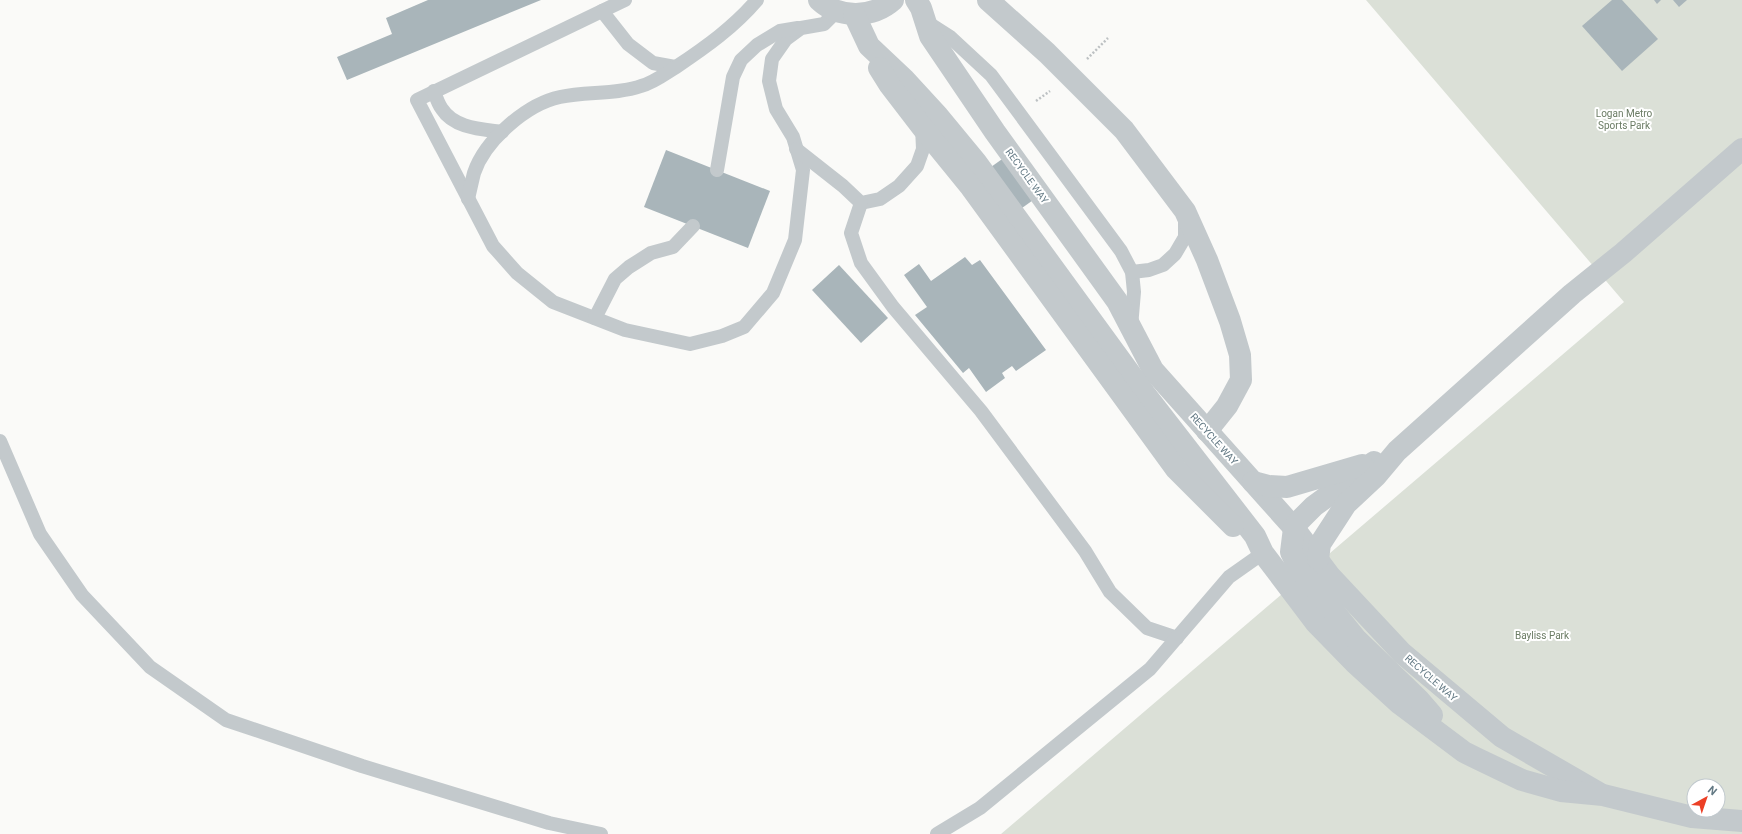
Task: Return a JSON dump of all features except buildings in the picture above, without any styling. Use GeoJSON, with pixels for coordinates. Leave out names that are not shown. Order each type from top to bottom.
{"type":"FeatureCollection","features":[{"type":"Feature","properties":{"kind":"street"},"geometry":{"type":"LineString","coordinates":[[818,0],[846,13],[872,12],[888,5],[893,0]]}},
{"type":"Feature","properties":{"kind":"street","name":"RECYCLE WAY"},"geometry":{"type":"LineString","coordinates":[[916,0],[921,8],[930,36],[995,132],[1117,301],[1153,370],[1294,528],[1330,576],[1402,653],[1502,738],[1603,795]]}},
{"type":"Feature","properties":{"kind":"street"},"geometry":{"type":"LineString","coordinates":[[988,0],[1047,53],[1124,130],[1185,211],[1207,260],[1230,321],[1240,355],[1241,380],[1227,406],[1206,431]]}},
{"type":"Feature","properties":{"kind":"street"},"geometry":{"type":"LineString","coordinates":[[846,13],[869,46],[875,60],[889,84],[970,186],[1176,469],[1223,515],[1246,541],[1263,553]]}},
{"type":"Feature","properties":{"kind":"street"},"geometry":{"type":"LineString","coordinates":[[869,46],[904,79],[938,116],[976,162],[1145,394],[1255,536],[1263,553]]}},
{"type":"Feature","properties":{"kind":"street"},"geometry":{"type":"LineString","coordinates":[[1318,559],[1320,544],[1346,504],[1376,476],[1397,451],[1572,294],[1629,248],[1742,149]]}},
{"type":"Feature","properties":{"kind":"street"},"geometry":{"type":"LineString","coordinates":[[1253,482],[1268,486],[1287,487],[1373,462],[1397,451]]}},
{"type":"Feature","properties":{"kind":"street"},"geometry":{"type":"LineString","coordinates":[[1373,462],[1314,506],[1294,528],[1291,552],[1298,567],[1356,639],[1419,700],[1464,752]]}},
{"type":"Feature","properties":{"kind":"street","name":"RECYCLE WAY"},"geometry":{"type":"LineString","coordinates":[[1263,553],[1316,623],[1355,663],[1400,704],[1464,752],[1522,780],[1561,791],[1603,795],[1692,817],[1742,821]]}},
{"type":"Feature","properties":{"kind":"lane"},"geometry":{"type":"LineString","coordinates":[[625,0],[417,100],[493,246],[517,273],[553,302],[625,330],[690,344],[722,336],[744,327],[773,293],[795,240],[803,170],[793,137],[776,109],[769,81],[772,59],[786,39],[801,28]]}},
{"type":"Feature","properties":{"kind":"lane"},"geometry":{"type":"LineString","coordinates":[[468,199],[475,172],[487,149],[502,132],[526,112],[544,102],[561,96],[607,92],[642,86],[702,50],[741,19],[757,0]]}},
{"type":"Feature","properties":{"kind":"lane"},"geometry":{"type":"LineString","coordinates":[[602,11],[628,44],[653,63],[675,67]]}},
{"type":"Feature","properties":{"kind":"lane"},"geometry":{"type":"LineString","coordinates":[[717,170],[733,77],[741,60],[757,46],[780,31],[824,24],[846,13]]}},
{"type":"Feature","properties":{"kind":"lane"},"geometry":{"type":"LineString","coordinates":[[925,21],[950,37],[991,75],[1121,251],[1132,272],[1134,292],[1131,329]]}},
{"type":"Feature","properties":{"kind":"lane"},"geometry":{"type":"LineString","coordinates":[[434,91],[441,108],[451,120],[470,127],[502,132]]}},
{"type":"Feature","properties":{"kind":"lane"},"geometry":{"type":"LineString","coordinates":[[861,202],[880,199],[900,186],[917,166],[922,149],[922,127]]}},
{"type":"Feature","properties":{"kind":"lane"},"geometry":{"type":"LineString","coordinates":[[796,148],[861,202]]}},
{"type":"Feature","properties":{"kind":"lane"},"geometry":{"type":"LineString","coordinates":[[861,202],[852,233],[860,263],[893,306],[981,411],[1085,551],[1110,592],[1147,628],[1177,638]]}},
{"type":"Feature","properties":{"kind":"lane"},"geometry":{"type":"LineString","coordinates":[[1132,272],[1149,270],[1163,265],[1176,254],[1185,237],[1185,211]]}},
{"type":"Feature","properties":{"kind":"lane"},"geometry":{"type":"LineString","coordinates":[[594,318],[615,279],[629,267],[651,254],[673,247],[693,226]]}},
{"type":"Feature","properties":{"kind":"lane"},"geometry":{"type":"LineString","coordinates":[[0,442],[40,534],[82,595],[150,667],[226,720],[362,766],[542,821],[601,834]]}},
{"type":"Feature","properties":{"kind":"lane"},"geometry":{"type":"LineString","coordinates":[[937,834],[980,808],[1150,670],[1229,577],[1263,553]]}},
{"type":"Feature","properties":{"kind":"green space","name":"Bayliss Park"},"geometry":{"type":"Polygon","coordinates":[[[1366,0],[1742,0],[1742,834],[1001,834],[1624,302],[1366,0]]]}},
{"type":"Feature","properties":{"kind":"park label","name":"Logan Metro Sports Park"},"geometry":{"type":"Point","coordinates":[1624,118]}}]}
